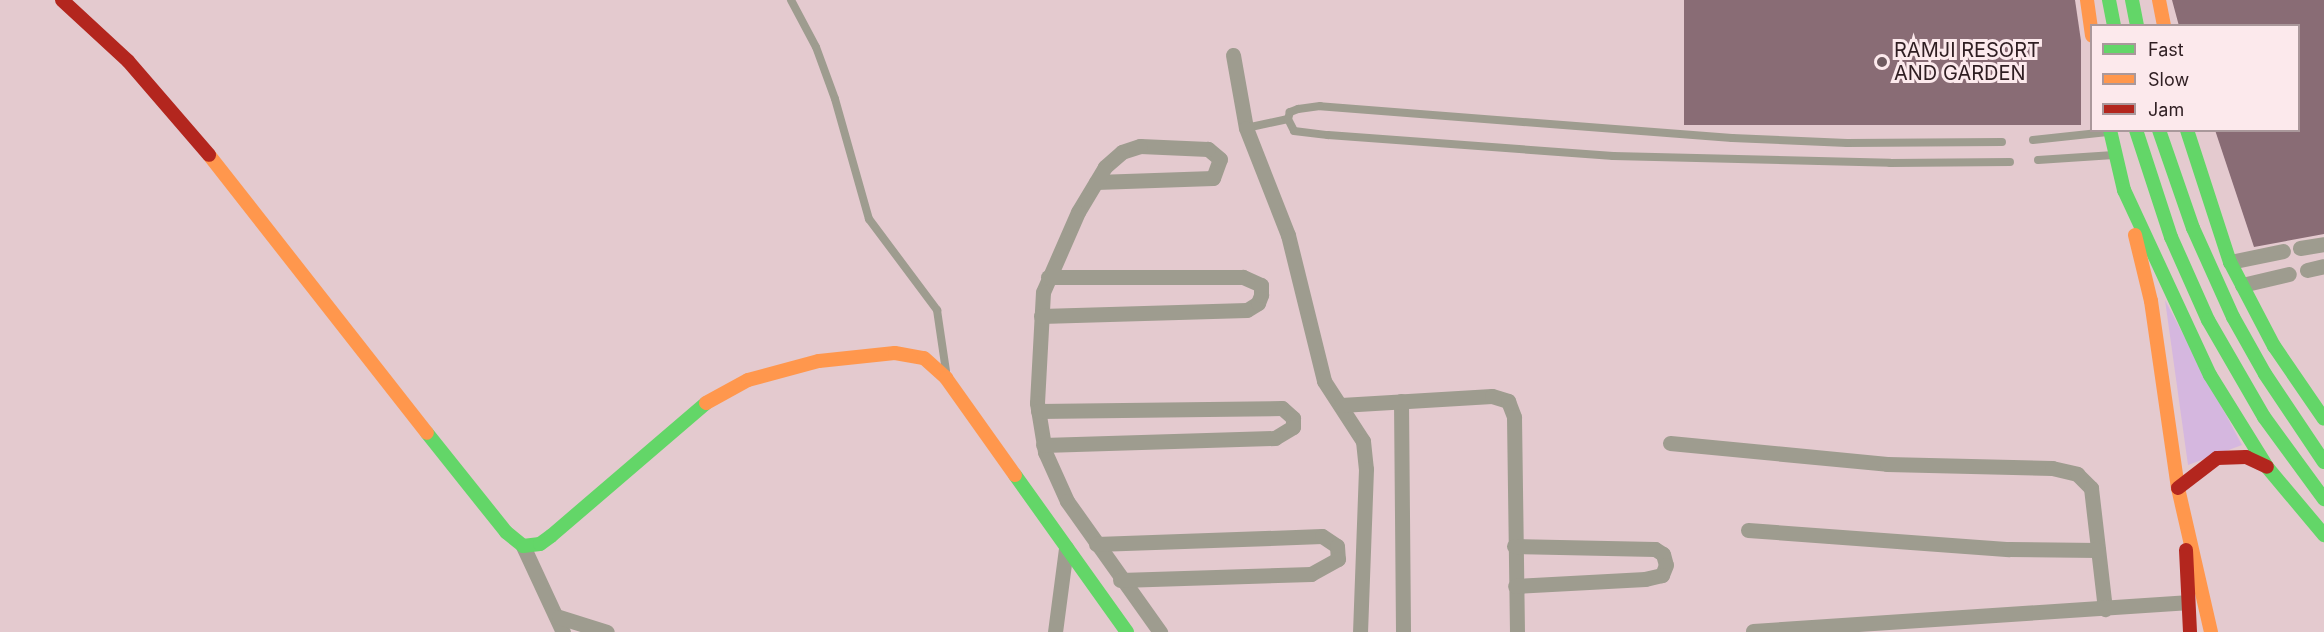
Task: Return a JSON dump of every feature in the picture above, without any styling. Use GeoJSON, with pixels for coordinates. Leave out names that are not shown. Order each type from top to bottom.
{"type":"FeatureCollection","features":[{"type":"Feature","properties":{"kind":"main road"},"geometry":{"type":"LineString","coordinates":[[62,0],[128,61],[242,193],[377,371],[506,532],[523,546],[545,540],[678,424],[716,396],[748,380],[819,361],[895,352],[924,358],[946,378],[1127,632]]}},
{"type":"Feature","properties":{"kind":"main road"},"geometry":{"type":"LineString","coordinates":[[2087,0],[2090,27]]}},
{"type":"Feature","properties":{"kind":"main road"},"geometry":{"type":"LineString","coordinates":[[2109,0],[2114,24]]}},
{"type":"Feature","properties":{"kind":"main road"},"geometry":{"type":"LineString","coordinates":[[2132,0],[2137,24]]}},
{"type":"Feature","properties":{"kind":"main road"},"geometry":{"type":"LineString","coordinates":[[2159,0],[2164,24]]}},
{"type":"Feature","properties":{"kind":"main road"},"geometry":{"type":"LineString","coordinates":[[2110,132],[2151,301],[2178,488],[2211,632]]}},
{"type":"Feature","properties":{"kind":"main road"},"geometry":{"type":"LineString","coordinates":[[2137,132],[2171,237],[2208,320],[2264,417],[2324,500]]}},
{"type":"Feature","properties":{"kind":"main road"},"geometry":{"type":"LineString","coordinates":[[2160,132],[2193,228],[2233,317],[2271,384],[2324,462]]}},
{"type":"Feature","properties":{"kind":"main road"},"geometry":{"type":"LineString","coordinates":[[2188,132],[2229,262],[2274,346],[2324,419]]}},
{"type":"Feature","properties":{"kind":"main road"},"geometry":{"type":"LineString","coordinates":[[2124,190],[2210,375],[2267,467],[2324,535]]}},
{"type":"Feature","properties":{"kind":"main road"},"geometry":{"type":"LineString","coordinates":[[2178,488],[2217,458],[2246,457],[2267,467]]}},
{"type":"Feature","properties":{"kind":"main road"},"geometry":{"type":"LineString","coordinates":[[2186,519],[2186,602],[2190,632]]}},
{"type":"Feature","properties":{"kind":"street"},"geometry":{"type":"LineString","coordinates":[[1233,55],[1246,128],[1288,235],[1324,381],[1363,441],[1366,469],[1360,632]]}},
{"type":"Feature","properties":{"kind":"street"},"geometry":{"type":"LineString","coordinates":[[1096,182],[1213,178],[1220,159],[1208,149],[1140,146],[1122,152],[1105,167],[1096,182],[1048,277],[1041,316],[1038,411],[1043,445],[1054,479],[1120,580],[1160,632]]}},
{"type":"Feature","properties":{"kind":"street"},"geometry":{"type":"LineString","coordinates":[[2300,248],[2324,244]]}},
{"type":"Feature","properties":{"kind":"street"},"geometry":{"type":"LineString","coordinates":[[2229,262],[2283,251]]}},
{"type":"Feature","properties":{"kind":"street"},"geometry":{"type":"LineString","coordinates":[[2307,270],[2324,266]]}},
{"type":"Feature","properties":{"kind":"street"},"geometry":{"type":"LineString","coordinates":[[2242,285],[2289,274]]}},
{"type":"Feature","properties":{"kind":"street"},"geometry":{"type":"LineString","coordinates":[[1041,316],[1247,310],[1258,303],[1261,295],[1261,285],[1244,277],[1048,277]]}},
{"type":"Feature","properties":{"kind":"street"},"geometry":{"type":"LineString","coordinates":[[1341,405],[1492,396],[1508,401],[1515,417],[1514,546],[1517,632]]}},
{"type":"Feature","properties":{"kind":"street"},"geometry":{"type":"LineString","coordinates":[[1401,401],[1403,632]]}},
{"type":"Feature","properties":{"kind":"street"},"geometry":{"type":"LineString","coordinates":[[1038,411],[1282,408],[1293,418],[1293,427],[1275,438],[1043,445]]}},
{"type":"Feature","properties":{"kind":"street"},"geometry":{"type":"LineString","coordinates":[[1670,442],[1887,464],[2064,470],[2086,479],[2091,488],[2105,609]]}},
{"type":"Feature","properties":{"kind":"street"},"geometry":{"type":"LineString","coordinates":[[1748,530],[2009,549],[2098,550]]}},
{"type":"Feature","properties":{"kind":"street"},"geometry":{"type":"LineString","coordinates":[[1096,544],[1322,536],[1337,546],[1338,559],[1311,574],[1120,580]]}},
{"type":"Feature","properties":{"kind":"street"},"geometry":{"type":"LineString","coordinates":[[523,546],[559,617],[563,632]]}},
{"type":"Feature","properties":{"kind":"street"},"geometry":{"type":"LineString","coordinates":[[1514,546],[1655,549],[1663,555],[1666,565],[1662,575],[1645,579],[1515,586]]}},
{"type":"Feature","properties":{"kind":"street"},"geometry":{"type":"LineString","coordinates":[[1055,632],[1066,548]]}},
{"type":"Feature","properties":{"kind":"street"},"geometry":{"type":"LineString","coordinates":[[1753,631],[2186,602]]}},
{"type":"Feature","properties":{"kind":"street"},"geometry":{"type":"LineString","coordinates":[[559,617],[607,632]]}},
{"type":"Feature","properties":{"kind":"lane"},"geometry":{"type":"LineString","coordinates":[[791,0],[816,47],[835,99],[869,219],[937,310],[946,378]]}},
{"type":"Feature","properties":{"kind":"lane"},"geometry":{"type":"LineString","coordinates":[[2002,142],[1847,143],[1755,139],[1320,106],[1290,112],[1288,119],[1294,131],[1328,135],[1613,156],[1890,163],[2010,162]]}},
{"type":"Feature","properties":{"kind":"lane"},"geometry":{"type":"LineString","coordinates":[[1246,128],[1288,119]]}},
{"type":"Feature","properties":{"kind":"lane"},"geometry":{"type":"LineString","coordinates":[[2034,140],[2102,132]]}},
{"type":"Feature","properties":{"kind":"lane"},"geometry":{"type":"LineString","coordinates":[[2038,160],[2116,155]]}},
{"type":"Feature","properties":{"kind":"shaded area"},"geometry":{"type":"Polygon","coordinates":[[[2165,300],[2242,445],[2188,465],[2165,300]]]}},
{"type":"Feature","properties":{"kind":"building","name":"RAMJI RESORT AND GARDEN"},"geometry":{"type":"Polygon","coordinates":[[[1684,0],[2075,0],[2081,41],[2081,125],[1684,125],[1684,0]]]}},
{"type":"Feature","properties":{"kind":"building"},"geometry":{"type":"Polygon","coordinates":[[[2172,0],[2324,0],[2324,234],[2254,247],[2216,132],[2300,132],[2300,24],[2178,24],[2172,0]]]}},
{"type":"Feature","properties":{"kind":"traffic: fast"},"geometry":{"type":"LineString","coordinates":[[2109,0],[2114,24]]}},
{"type":"Feature","properties":{"kind":"traffic: fast"},"geometry":{"type":"LineString","coordinates":[[2132,0],[2137,24]]}},
{"type":"Feature","properties":{"kind":"traffic: fast"},"geometry":{"type":"LineString","coordinates":[[2110,132],[2124,190],[2210,375],[2267,467],[2324,535]]}},
{"type":"Feature","properties":{"kind":"traffic: fast"},"geometry":{"type":"LineString","coordinates":[[2137,132],[2171,237],[2208,320],[2264,417],[2324,499]]}},
{"type":"Feature","properties":{"kind":"traffic: fast"},"geometry":{"type":"LineString","coordinates":[[2160,132],[2193,228],[2233,317],[2265,374],[2324,462]]}},
{"type":"Feature","properties":{"kind":"traffic: fast"},"geometry":{"type":"LineString","coordinates":[[2188,132],[2230,262],[2274,346],[2324,419]]}},
{"type":"Feature","properties":{"kind":"traffic: fast"},"geometry":{"type":"LineString","coordinates":[[427,433],[506,532],[523,546],[540,544],[551,536],[706,403]]}},
{"type":"Feature","properties":{"kind":"traffic: fast"},"geometry":{"type":"LineString","coordinates":[[1015,475],[1127,632]]}},
{"type":"Feature","properties":{"kind":"traffic: slow"},"geometry":{"type":"LineString","coordinates":[[2087,0],[2090,24]]}},
{"type":"Feature","properties":{"kind":"traffic: slow"},"geometry":{"type":"LineString","coordinates":[[2159,0],[2164,24]]}},
{"type":"Feature","properties":{"kind":"traffic: slow"},"geometry":{"type":"LineString","coordinates":[[209,155],[427,433]]}},
{"type":"Feature","properties":{"kind":"traffic: slow"},"geometry":{"type":"LineString","coordinates":[[2135,235],[2151,301],[2178,488],[2211,632]]}},
{"type":"Feature","properties":{"kind":"traffic: slow"},"geometry":{"type":"LineString","coordinates":[[706,403],[748,380],[819,361],[895,353],[924,358],[946,378],[1015,475]]}},
{"type":"Feature","properties":{"kind":"traffic: jam"},"geometry":{"type":"LineString","coordinates":[[62,0],[128,61],[209,155]]}},
{"type":"Feature","properties":{"kind":"traffic: jam"},"geometry":{"type":"LineString","coordinates":[[2178,488],[2217,458],[2246,457],[2267,467]]}},
{"type":"Feature","properties":{"kind":"traffic: jam"},"geometry":{"type":"LineString","coordinates":[[2186,550],[2190,632]]}},
{"type":"Feature","properties":{"kind":"place","name":"RAMJI RESORT AND GARDEN"},"geometry":{"type":"Point","coordinates":[1882,62]}}]}
